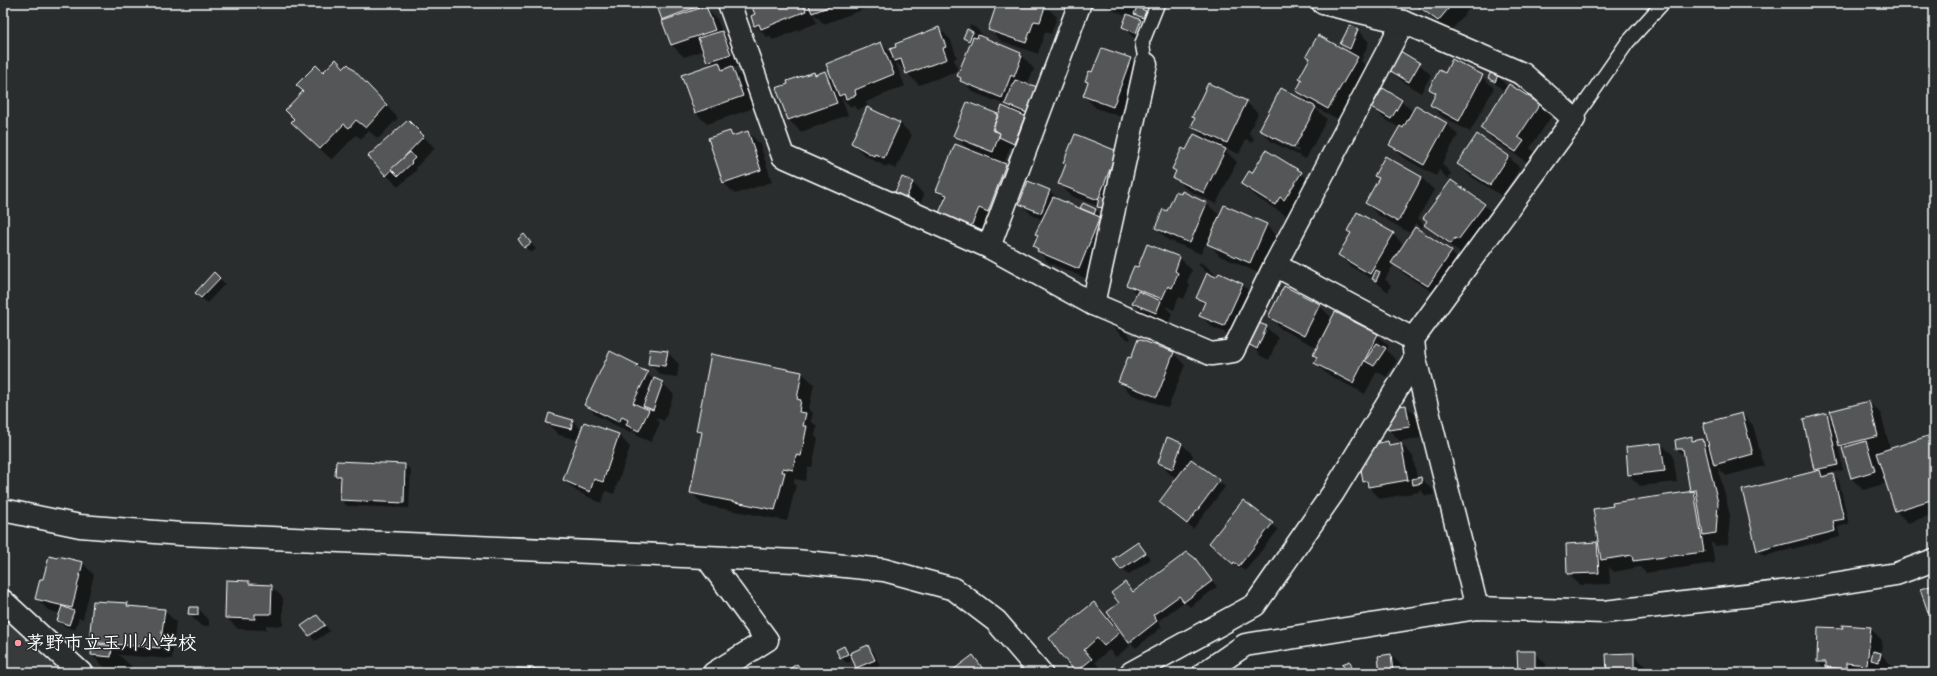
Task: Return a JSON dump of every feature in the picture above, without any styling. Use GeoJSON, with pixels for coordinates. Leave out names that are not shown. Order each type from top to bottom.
{"type":"FeatureCollection","features":[{"type":"Feature","properties":{"kind":"street"},"geometry":{"type":"LineString","coordinates":[[729,3],[783,156],[990,247],[1093,304],[1211,354],[1233,351],[1276,265],[1403,22]]}},
{"type":"Feature","properties":{"kind":"street"},"geometry":{"type":"LineString","coordinates":[[990,247],[1080,3]]}},
{"type":"Feature","properties":{"kind":"street"},"geometry":{"type":"LineString","coordinates":[[1131,673],[1255,605],[1334,493],[1414,349],[1574,119],[1523,74],[1403,22],[1335,4]]}},
{"type":"Feature","properties":{"kind":"street"},"geometry":{"type":"LineString","coordinates":[[1093,304],[1146,64]]}},
{"type":"Feature","properties":{"kind":"street"},"geometry":{"type":"LineString","coordinates":[[1276,265],[1414,349],[1476,608]]}},
{"type":"Feature","properties":{"kind":"street"},"geometry":{"type":"LineString","coordinates":[[3,510],[80,526],[181,534],[796,561],[884,570],[954,589],[996,621],[1041,673]]}},
{"type":"Feature","properties":{"kind":"street"},"geometry":{"type":"LineString","coordinates":[[707,558],[767,640],[714,673]]}},
{"type":"Feature","properties":{"kind":"street"},"geometry":{"type":"LineString","coordinates":[[1204,673],[1246,646],[1476,608],[1604,612],[1790,591],[1896,574],[1934,560]]}},
{"type":"Feature","properties":{"kind":"street"},"geometry":{"type":"LineString","coordinates":[[3,601],[81,673]]}},
{"type":"Feature","properties":{"kind":"lane"},"geometry":{"type":"LineString","coordinates":[[1146,64],[1142,44],[1158,3]]}},
{"type":"Feature","properties":{"kind":"lane"},"geometry":{"type":"LineString","coordinates":[[1574,119],[1627,43],[1663,3]]}},
{"type":"Feature","properties":{"kind":"shaded area","name":"茅野市立玉川小学校"},"geometry":{"type":"Polygon","coordinates":[[[3,614],[64,673],[3,673],[3,614]]]}},
{"type":"Feature","properties":{"kind":"building"},"geometry":{"type":"Polygon","coordinates":[[[656,3],[698,3],[699,6],[662,20],[656,3]]]}},
{"type":"Feature","properties":{"kind":"building"},"geometry":{"type":"Polygon","coordinates":[[[750,3],[803,3],[806,11],[761,29],[759,24],[754,26],[751,16],[755,14],[750,3]]]}},
{"type":"Feature","properties":{"kind":"building"},"geometry":{"type":"Polygon","coordinates":[[[808,3],[839,3],[812,13],[808,3]]]}},
{"type":"Feature","properties":{"kind":"building"},"geometry":{"type":"Polygon","coordinates":[[[992,3],[1046,4],[1040,22],[1034,21],[1026,43],[988,30],[996,6],[992,5],[992,3]]]}},
{"type":"Feature","properties":{"kind":"building"},"geometry":{"type":"Polygon","coordinates":[[[1414,3],[1453,3],[1438,21],[1414,3]]]}},
{"type":"Feature","properties":{"kind":"building"},"geometry":{"type":"Polygon","coordinates":[[[706,6],[715,30],[671,45],[662,21],[706,6]]]}},
{"type":"Feature","properties":{"kind":"building"},"geometry":{"type":"Polygon","coordinates":[[[1137,7],[1146,11],[1143,18],[1134,14],[1137,7]]]}},
{"type":"Feature","properties":{"kind":"building"},"geometry":{"type":"Polygon","coordinates":[[[1127,14],[1141,20],[1136,33],[1122,27],[1127,14]]]}},
{"type":"Feature","properties":{"kind":"building"},"geometry":{"type":"Polygon","coordinates":[[[1350,25],[1358,29],[1350,49],[1340,44],[1350,25]]]}},
{"type":"Feature","properties":{"kind":"building"},"geometry":{"type":"Polygon","coordinates":[[[939,27],[946,47],[943,48],[947,59],[906,74],[901,59],[894,61],[890,49],[896,47],[895,44],[939,27]]]}},
{"type":"Feature","properties":{"kind":"building"},"geometry":{"type":"Polygon","coordinates":[[[967,29],[973,32],[969,41],[963,38],[967,29]]]}},
{"type":"Feature","properties":{"kind":"building"},"geometry":{"type":"Polygon","coordinates":[[[722,31],[731,54],[707,62],[698,38],[722,31]]]}},
{"type":"Feature","properties":{"kind":"building"},"geometry":{"type":"Polygon","coordinates":[[[978,35],[1021,53],[1020,56],[1022,56],[1014,77],[1011,75],[1002,98],[960,81],[961,78],[957,76],[973,37],[977,38],[978,35]]]}},
{"type":"Feature","properties":{"kind":"building"},"geometry":{"type":"Polygon","coordinates":[[[1318,35],[1358,57],[1328,109],[1296,91],[1302,80],[1299,78],[1310,58],[1306,56],[1318,35]]]}},
{"type":"Feature","properties":{"kind":"building"},"geometry":{"type":"Polygon","coordinates":[[[881,42],[894,74],[855,90],[856,95],[846,99],[844,94],[839,96],[826,64],[881,42]]]}},
{"type":"Feature","properties":{"kind":"building"},"geometry":{"type":"Polygon","coordinates":[[[1102,48],[1131,58],[1113,107],[1083,96],[1088,82],[1085,81],[1089,71],[1092,72],[1102,48]]]}},
{"type":"Feature","properties":{"kind":"building"},"geometry":{"type":"Polygon","coordinates":[[[1400,51],[1420,63],[1409,82],[1389,70],[1400,51]]]}},
{"type":"Feature","properties":{"kind":"building"},"geometry":{"type":"Polygon","coordinates":[[[336,59],[344,68],[348,64],[387,105],[366,128],[356,120],[349,128],[344,124],[320,149],[291,122],[294,119],[285,110],[303,91],[296,85],[316,65],[323,72],[336,59]]]}},
{"type":"Feature","properties":{"kind":"building"},"geometry":{"type":"Polygon","coordinates":[[[1452,59],[1483,75],[1459,121],[1430,105],[1436,93],[1429,89],[1439,70],[1445,73],[1452,59]]]}},
{"type":"Feature","properties":{"kind":"building"},"geometry":{"type":"Polygon","coordinates":[[[719,62],[722,70],[732,66],[743,96],[695,113],[681,75],[719,62]]]}},
{"type":"Feature","properties":{"kind":"building"},"geometry":{"type":"Polygon","coordinates":[[[825,71],[837,103],[788,120],[776,88],[788,84],[787,81],[814,72],[815,75],[825,71]]]}},
{"type":"Feature","properties":{"kind":"building"},"geometry":{"type":"Polygon","coordinates":[[[1491,72],[1498,75],[1495,82],[1488,78],[1491,72]]]}},
{"type":"Feature","properties":{"kind":"building"},"geometry":{"type":"Polygon","coordinates":[[[1015,80],[1038,87],[1027,113],[1005,104],[1015,80]]]}},
{"type":"Feature","properties":{"kind":"building"},"geometry":{"type":"Polygon","coordinates":[[[1208,83],[1247,101],[1227,143],[1191,127],[1195,118],[1192,117],[1208,83]]]}},
{"type":"Feature","properties":{"kind":"building"},"geometry":{"type":"Polygon","coordinates":[[[1509,84],[1540,104],[1518,137],[1524,141],[1516,152],[1480,128],[1509,84]]]}},
{"type":"Feature","properties":{"kind":"building"},"geometry":{"type":"Polygon","coordinates":[[[1281,88],[1316,107],[1294,148],[1259,130],[1281,88]]]}},
{"type":"Feature","properties":{"kind":"building"},"geometry":{"type":"Polygon","coordinates":[[[1383,88],[1402,100],[1391,119],[1371,107],[1383,88]]]}},
{"type":"Feature","properties":{"kind":"building"},"geometry":{"type":"Polygon","coordinates":[[[967,102],[998,114],[992,130],[1000,133],[993,152],[953,136],[967,102]]]}},
{"type":"Feature","properties":{"kind":"building"},"geometry":{"type":"Polygon","coordinates":[[[1416,105],[1447,123],[1424,165],[1389,145],[1400,126],[1403,128],[1416,105]]]}},
{"type":"Feature","properties":{"kind":"building"},"geometry":{"type":"Polygon","coordinates":[[[1002,106],[1025,116],[1014,144],[999,137],[1000,133],[993,129],[1002,106]]]}},
{"type":"Feature","properties":{"kind":"building"},"geometry":{"type":"Polygon","coordinates":[[[867,107],[900,123],[884,158],[875,154],[874,156],[851,143],[867,107]]]}},
{"type":"Feature","properties":{"kind":"building"},"geometry":{"type":"Polygon","coordinates":[[[408,120],[424,136],[386,176],[368,156],[408,120]]]}},
{"type":"Feature","properties":{"kind":"building"},"geometry":{"type":"Polygon","coordinates":[[[730,131],[732,136],[748,131],[761,170],[723,183],[708,138],[730,131]]]}},
{"type":"Feature","properties":{"kind":"building"},"geometry":{"type":"Polygon","coordinates":[[[1075,134],[1117,151],[1098,200],[1058,184],[1066,164],[1063,163],[1075,134]]]}},
{"type":"Feature","properties":{"kind":"building"},"geometry":{"type":"Polygon","coordinates":[[[1194,134],[1226,149],[1204,193],[1173,178],[1176,171],[1172,169],[1182,148],[1186,150],[1194,134]]]}},
{"type":"Feature","properties":{"kind":"building"},"geometry":{"type":"Polygon","coordinates":[[[1477,134],[1509,156],[1490,185],[1457,164],[1477,134]]]}},
{"type":"Feature","properties":{"kind":"building"},"geometry":{"type":"Polygon","coordinates":[[[955,144],[1006,164],[988,212],[979,208],[970,229],[938,215],[947,195],[936,191],[955,144]]]}},
{"type":"Feature","properties":{"kind":"building"},"geometry":{"type":"Polygon","coordinates":[[[1266,150],[1302,172],[1284,200],[1280,197],[1275,205],[1241,184],[1249,171],[1252,173],[1266,150]]]}},
{"type":"Feature","properties":{"kind":"building"},"geometry":{"type":"Polygon","coordinates":[[[410,152],[415,158],[411,162],[412,163],[398,176],[391,169],[410,152]]]}},
{"type":"Feature","properties":{"kind":"building"},"geometry":{"type":"Polygon","coordinates":[[[1385,156],[1422,177],[1398,222],[1365,203],[1379,178],[1374,176],[1385,156]]]}},
{"type":"Feature","properties":{"kind":"building"},"geometry":{"type":"Polygon","coordinates":[[[902,177],[913,182],[906,198],[895,192],[902,177]]]}},
{"type":"Feature","properties":{"kind":"building"},"geometry":{"type":"Polygon","coordinates":[[[1451,180],[1485,204],[1458,240],[1455,238],[1451,244],[1424,225],[1427,221],[1423,218],[1451,180]]]}},
{"type":"Feature","properties":{"kind":"building"},"geometry":{"type":"Polygon","coordinates":[[[1028,181],[1050,190],[1041,213],[1019,204],[1028,181]]]}},
{"type":"Feature","properties":{"kind":"building"},"geometry":{"type":"Polygon","coordinates":[[[1176,191],[1181,194],[1182,191],[1207,203],[1190,243],[1155,228],[1163,209],[1167,211],[1176,191]]]}},
{"type":"Feature","properties":{"kind":"building"},"geometry":{"type":"Polygon","coordinates":[[[1053,197],[1100,217],[1079,269],[1037,251],[1038,249],[1033,246],[1038,235],[1035,234],[1053,197]]]}},
{"type":"Feature","properties":{"kind":"building"},"geometry":{"type":"Polygon","coordinates":[[[1099,197],[1105,198],[1104,208],[1097,207],[1099,197]]]}},
{"type":"Feature","properties":{"kind":"building"},"geometry":{"type":"Polygon","coordinates":[[[1083,203],[1096,209],[1094,214],[1080,208],[1083,203]]]}},
{"type":"Feature","properties":{"kind":"building"},"geometry":{"type":"Polygon","coordinates":[[[1224,205],[1267,224],[1250,263],[1207,244],[1224,205]]]}},
{"type":"Feature","properties":{"kind":"building"},"geometry":{"type":"Polygon","coordinates":[[[1357,212],[1394,233],[1370,274],[1338,255],[1351,233],[1347,231],[1357,212]]]}},
{"type":"Feature","properties":{"kind":"building"},"geometry":{"type":"Polygon","coordinates":[[[1415,227],[1452,251],[1428,286],[1391,263],[1415,227]]]}},
{"type":"Feature","properties":{"kind":"building"},"geometry":{"type":"Polygon","coordinates":[[[524,234],[531,243],[524,248],[518,239],[524,234]]]}},
{"type":"Feature","properties":{"kind":"building"},"geometry":{"type":"Polygon","coordinates":[[[1147,244],[1180,257],[1175,271],[1178,273],[1172,288],[1168,286],[1162,299],[1126,285],[1134,266],[1138,267],[1147,244]]]}},
{"type":"Feature","properties":{"kind":"building"},"geometry":{"type":"Polygon","coordinates":[[[1376,270],[1380,272],[1376,281],[1372,279],[1376,270]]]}},
{"type":"Feature","properties":{"kind":"building"},"geometry":{"type":"Polygon","coordinates":[[[214,272],[220,278],[201,298],[195,293],[214,272]]]}},
{"type":"Feature","properties":{"kind":"building"},"geometry":{"type":"Polygon","coordinates":[[[1207,273],[1216,277],[1219,273],[1243,284],[1224,326],[1199,316],[1205,302],[1196,298],[1207,273]]]}},
{"type":"Feature","properties":{"kind":"building"},"geometry":{"type":"Polygon","coordinates":[[[1284,286],[1320,304],[1304,336],[1268,317],[1284,286]]]}},
{"type":"Feature","properties":{"kind":"building"},"geometry":{"type":"Polygon","coordinates":[[[1138,291],[1161,301],[1156,313],[1132,303],[1138,291]]]}},
{"type":"Feature","properties":{"kind":"building"},"geometry":{"type":"Polygon","coordinates":[[[1335,312],[1378,334],[1353,383],[1314,363],[1317,357],[1313,355],[1335,312]]]}},
{"type":"Feature","properties":{"kind":"building"},"geometry":{"type":"Polygon","coordinates":[[[1259,323],[1267,326],[1257,349],[1248,344],[1259,323]]]}},
{"type":"Feature","properties":{"kind":"building"},"geometry":{"type":"Polygon","coordinates":[[[1138,339],[1174,352],[1157,397],[1118,382],[1128,357],[1131,358],[1138,339]]]}},
{"type":"Feature","properties":{"kind":"building"},"geometry":{"type":"Polygon","coordinates":[[[1377,343],[1386,348],[1374,366],[1365,361],[1377,343]]]}},
{"type":"Feature","properties":{"kind":"building"},"geometry":{"type":"Polygon","coordinates":[[[650,349],[668,351],[665,366],[648,364],[650,349]]]}},
{"type":"Feature","properties":{"kind":"building"},"geometry":{"type":"Polygon","coordinates":[[[610,351],[638,365],[636,367],[648,372],[633,403],[649,410],[639,431],[626,425],[628,420],[622,417],[619,422],[584,405],[610,351]]]}},
{"type":"Feature","properties":{"kind":"building"},"geometry":{"type":"Polygon","coordinates":[[[711,354],[802,372],[797,399],[801,400],[799,412],[806,413],[803,426],[807,426],[801,456],[796,455],[793,470],[783,468],[782,472],[785,472],[775,510],[690,493],[702,432],[696,431],[711,354]]]}},
{"type":"Feature","properties":{"kind":"building"},"geometry":{"type":"Polygon","coordinates":[[[654,378],[663,382],[653,410],[643,406],[654,378]]]}},
{"type":"Feature","properties":{"kind":"building"},"geometry":{"type":"Polygon","coordinates":[[[1869,401],[1878,436],[1839,446],[1830,411],[1869,401]]]}},
{"type":"Feature","properties":{"kind":"building"},"geometry":{"type":"Polygon","coordinates":[[[1406,405],[1410,427],[1388,430],[1384,408],[1406,405]]]}},
{"type":"Feature","properties":{"kind":"building"},"geometry":{"type":"Polygon","coordinates":[[[549,413],[573,420],[571,429],[546,423],[549,413]]]}},
{"type":"Feature","properties":{"kind":"building"},"geometry":{"type":"Polygon","coordinates":[[[1742,413],[1753,454],[1714,465],[1703,423],[1742,413]]]}},
{"type":"Feature","properties":{"kind":"building"},"geometry":{"type":"Polygon","coordinates":[[[1827,413],[1838,465],[1814,470],[1803,419],[1827,413]]]}},
{"type":"Feature","properties":{"kind":"building"},"geometry":{"type":"Polygon","coordinates":[[[584,422],[619,434],[603,482],[594,479],[590,492],[563,480],[584,422]]]}},
{"type":"Feature","properties":{"kind":"building"},"geometry":{"type":"Polygon","coordinates":[[[1934,434],[1934,499],[1895,511],[1876,453],[1934,434]]]}},
{"type":"Feature","properties":{"kind":"building"},"geometry":{"type":"Polygon","coordinates":[[[1692,436],[1692,441],[1703,439],[1718,503],[1716,533],[1703,535],[1696,490],[1690,491],[1683,449],[1676,449],[1675,440],[1692,436]]]}},
{"type":"Feature","properties":{"kind":"building"},"geometry":{"type":"Polygon","coordinates":[[[1167,437],[1182,443],[1173,469],[1158,463],[1167,437]]]}},
{"type":"Feature","properties":{"kind":"building"},"geometry":{"type":"Polygon","coordinates":[[[1388,441],[1389,445],[1401,443],[1408,480],[1368,487],[1367,481],[1363,482],[1360,462],[1361,447],[1388,441]]]}},
{"type":"Feature","properties":{"kind":"building"},"geometry":{"type":"Polygon","coordinates":[[[1866,441],[1875,471],[1851,478],[1842,448],[1866,441]]]}},
{"type":"Feature","properties":{"kind":"building"},"geometry":{"type":"Polygon","coordinates":[[[1661,443],[1665,471],[1628,475],[1626,447],[1661,443]]]}},
{"type":"Feature","properties":{"kind":"building"},"geometry":{"type":"Polygon","coordinates":[[[1191,459],[1220,480],[1187,524],[1159,502],[1191,459]]]}},
{"type":"Feature","properties":{"kind":"building"},"geometry":{"type":"Polygon","coordinates":[[[336,461],[405,464],[404,503],[340,500],[341,476],[335,476],[336,461]]]}},
{"type":"Feature","properties":{"kind":"building"},"geometry":{"type":"Polygon","coordinates":[[[1820,470],[1822,477],[1833,474],[1844,519],[1833,521],[1835,531],[1757,551],[1742,490],[1820,470]]]}},
{"type":"Feature","properties":{"kind":"building"},"geometry":{"type":"Polygon","coordinates":[[[1421,477],[1422,483],[1413,485],[1412,479],[1421,477]]]}},
{"type":"Feature","properties":{"kind":"building"},"geometry":{"type":"Polygon","coordinates":[[[1694,491],[1704,552],[1633,561],[1632,555],[1601,560],[1593,509],[1613,506],[1612,503],[1694,491]]]}},
{"type":"Feature","properties":{"kind":"building"},"geometry":{"type":"Polygon","coordinates":[[[1243,500],[1273,523],[1239,566],[1234,562],[1233,564],[1209,543],[1243,500]]]}},
{"type":"Feature","properties":{"kind":"building"},"geometry":{"type":"Polygon","coordinates":[[[1138,542],[1146,553],[1121,570],[1113,559],[1138,542]]]}},
{"type":"Feature","properties":{"kind":"building"},"geometry":{"type":"Polygon","coordinates":[[[1597,542],[1599,573],[1567,574],[1566,544],[1597,542]]]}},
{"type":"Feature","properties":{"kind":"building"},"geometry":{"type":"Polygon","coordinates":[[[1187,552],[1195,558],[1212,581],[1184,602],[1179,596],[1153,615],[1157,621],[1129,643],[1107,612],[1119,603],[1111,593],[1125,582],[1133,592],[1187,552]]]}},
{"type":"Feature","properties":{"kind":"building"},"geometry":{"type":"Polygon","coordinates":[[[49,556],[57,558],[58,556],[83,562],[72,608],[35,599],[40,579],[43,579],[49,556]]]}},
{"type":"Feature","properties":{"kind":"building"},"geometry":{"type":"Polygon","coordinates":[[[226,580],[249,581],[249,584],[272,585],[271,614],[255,614],[255,619],[225,618],[226,580]]]}},
{"type":"Feature","properties":{"kind":"building"},"geometry":{"type":"Polygon","coordinates":[[[1934,585],[1934,610],[1928,612],[1920,589],[1934,585]]]}},
{"type":"Feature","properties":{"kind":"building"},"geometry":{"type":"Polygon","coordinates":[[[93,601],[128,603],[127,606],[165,609],[160,648],[89,642],[93,601]]]}},
{"type":"Feature","properties":{"kind":"building"},"geometry":{"type":"Polygon","coordinates":[[[1094,602],[1119,633],[1104,646],[1097,638],[1084,650],[1092,659],[1076,672],[1060,654],[1049,638],[1094,602]]]}},
{"type":"Feature","properties":{"kind":"building"},"geometry":{"type":"Polygon","coordinates":[[[62,606],[74,611],[69,625],[57,621],[62,606]]]}},
{"type":"Feature","properties":{"kind":"building"},"geometry":{"type":"Polygon","coordinates":[[[189,607],[198,607],[198,615],[188,614],[189,607]]]}},
{"type":"Feature","properties":{"kind":"building"},"geometry":{"type":"Polygon","coordinates":[[[317,615],[325,625],[309,636],[301,626],[317,615]]]}},
{"type":"Feature","properties":{"kind":"building"},"geometry":{"type":"Polygon","coordinates":[[[1842,625],[1871,627],[1867,665],[1846,663],[1846,669],[1826,667],[1826,662],[1817,662],[1818,627],[1843,628],[1842,625]]]}},
{"type":"Feature","properties":{"kind":"building"},"geometry":{"type":"Polygon","coordinates":[[[92,643],[112,646],[111,657],[91,655],[92,643]]]}},
{"type":"Feature","properties":{"kind":"building"},"geometry":{"type":"Polygon","coordinates":[[[868,645],[875,660],[856,668],[850,653],[868,645]]]}},
{"type":"Feature","properties":{"kind":"building"},"geometry":{"type":"Polygon","coordinates":[[[844,646],[848,654],[840,658],[836,650],[844,646]]]}},
{"type":"Feature","properties":{"kind":"building"},"geometry":{"type":"Polygon","coordinates":[[[1517,651],[1535,651],[1535,673],[1518,673],[1517,651]]]}},
{"type":"Feature","properties":{"kind":"building"},"geometry":{"type":"Polygon","coordinates":[[[1873,651],[1881,653],[1879,662],[1871,660],[1873,651]]]}},
{"type":"Feature","properties":{"kind":"building"},"geometry":{"type":"Polygon","coordinates":[[[1634,653],[1634,667],[1639,667],[1640,673],[1607,673],[1606,654],[1634,653]]]}},
{"type":"Feature","properties":{"kind":"building"},"geometry":{"type":"Polygon","coordinates":[[[1391,654],[1393,673],[1380,673],[1378,656],[1391,654]]]}},
{"type":"Feature","properties":{"kind":"building"},"geometry":{"type":"Polygon","coordinates":[[[973,655],[986,673],[949,673],[973,655]]]}},
{"type":"Feature","properties":{"kind":"building"},"geometry":{"type":"Polygon","coordinates":[[[1350,661],[1352,667],[1345,670],[1342,664],[1350,661]]]}},
{"type":"Feature","properties":{"kind":"building"},"geometry":{"type":"Polygon","coordinates":[[[797,664],[803,673],[783,673],[786,671],[797,664]]]}},
{"type":"Feature","properties":{"kind":"building"},"geometry":{"type":"Polygon","coordinates":[[[517,668],[591,671],[591,673],[493,673],[493,671],[516,672],[517,668]]]}},
{"type":"Feature","properties":{"kind":"place","name":"茅野市立玉川小学校"},"geometry":{"type":"Point","coordinates":[18,643]}}]}
